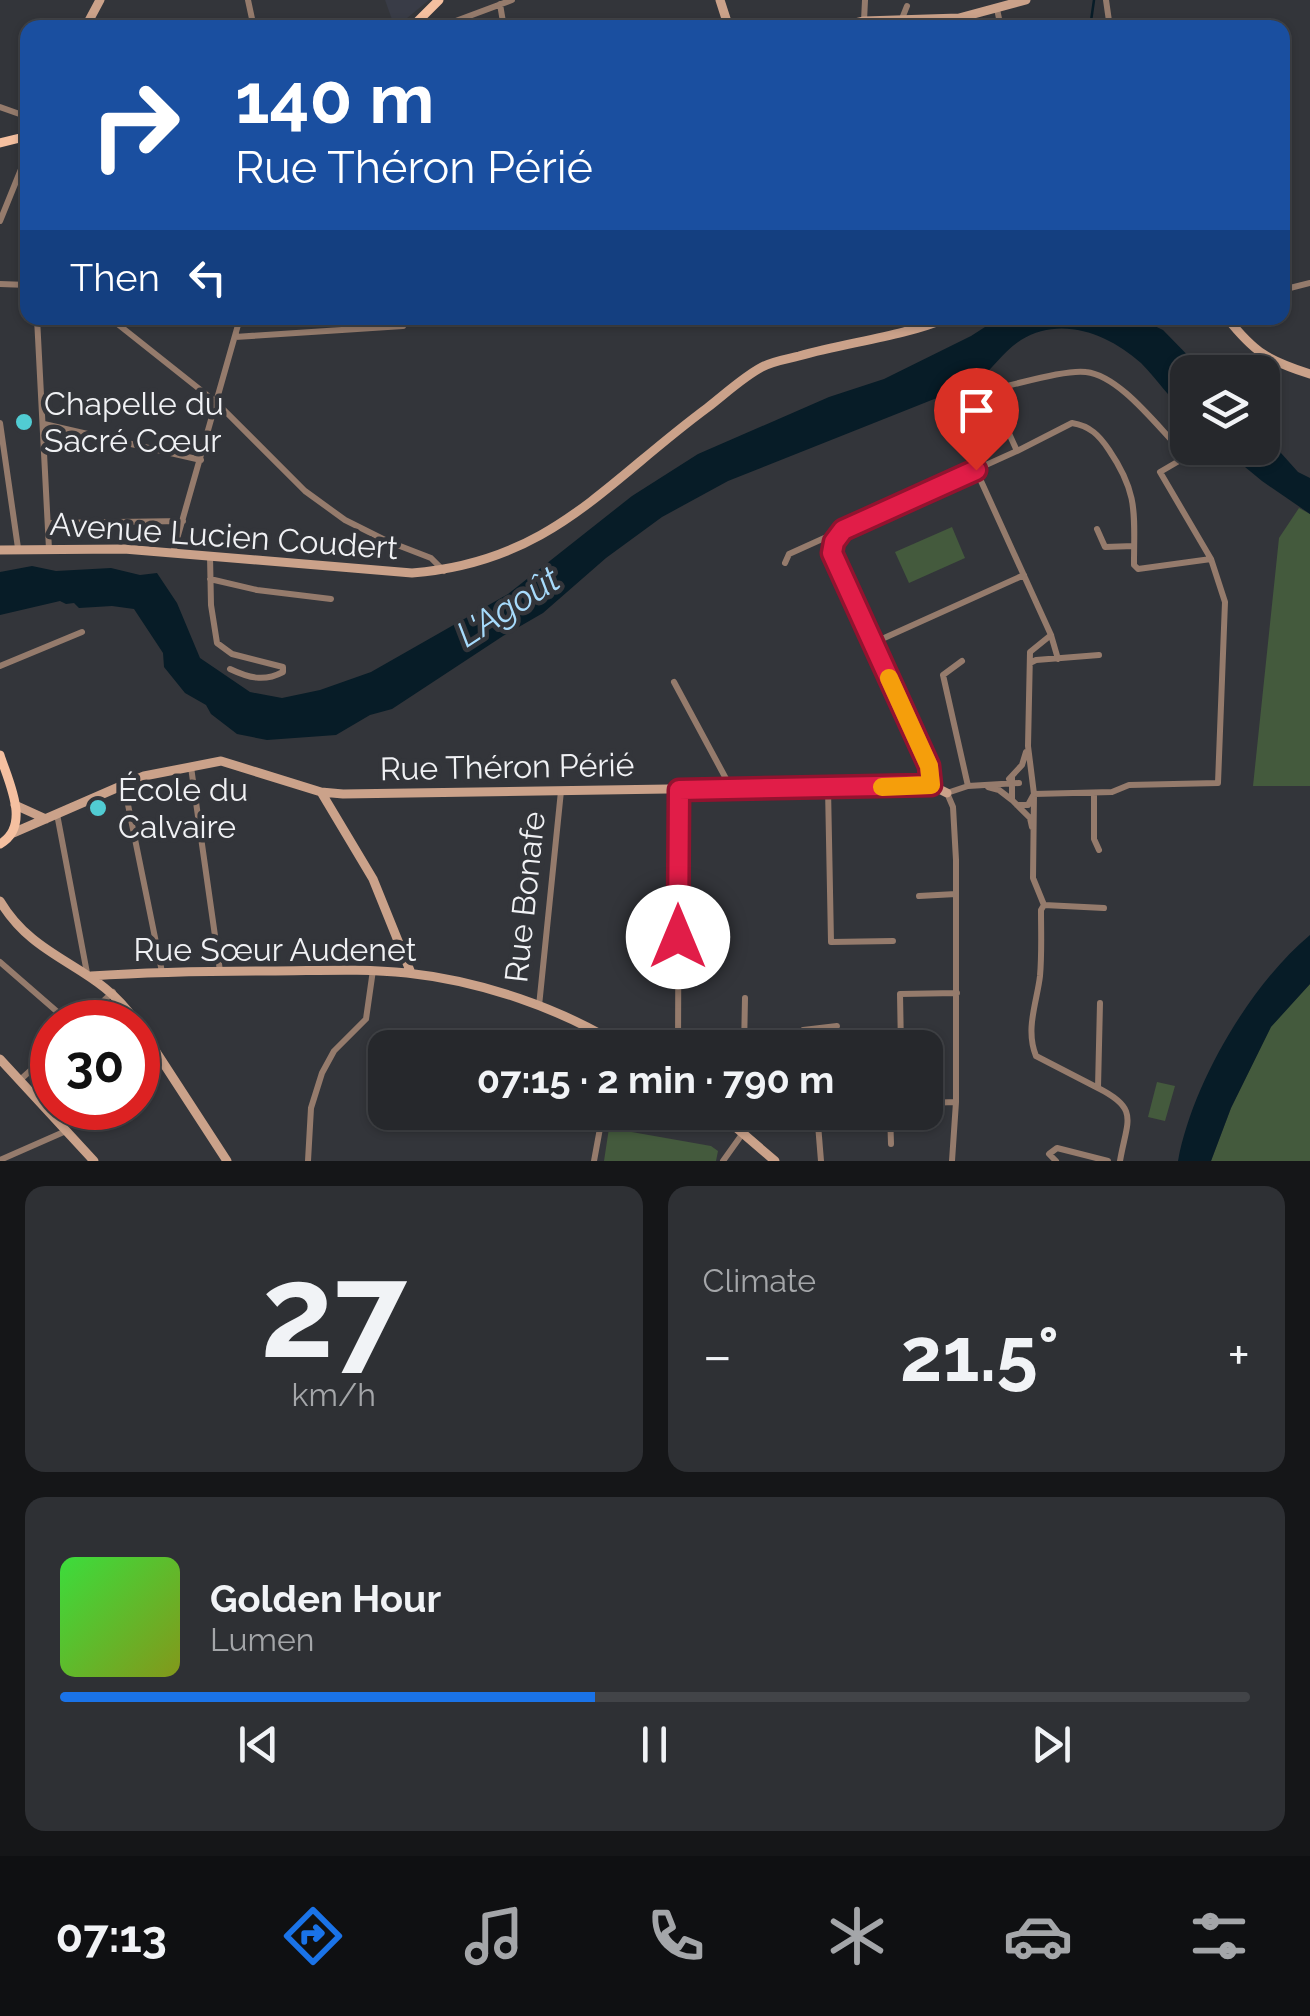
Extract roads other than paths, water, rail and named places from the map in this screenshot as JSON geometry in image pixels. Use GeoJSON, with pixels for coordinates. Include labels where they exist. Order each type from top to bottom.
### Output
{"type":"FeatureCollection","features":[{"type":"Feature","properties":{"kind":"main road"},"geometry":{"type":"LineString","coordinates":[[420,20],[439,0]]}},
{"type":"Feature","properties":{"kind":"main road"},"geometry":{"type":"LineString","coordinates":[[0,754],[17,817],[13,833],[0,844]]}},
{"type":"Feature","properties":{"kind":"street"},"geometry":{"type":"LineString","coordinates":[[457,20],[512,0]]}},
{"type":"Feature","properties":{"kind":"street"},"geometry":{"type":"LineString","coordinates":[[939,20],[1026,0]]}},
{"type":"Feature","properties":{"kind":"street"},"geometry":{"type":"LineString","coordinates":[[500,4],[503,20]]}},
{"type":"Feature","properties":{"kind":"street"},"geometry":{"type":"LineString","coordinates":[[901,20],[907,6]]}},
{"type":"Feature","properties":{"kind":"street"},"geometry":{"type":"LineString","coordinates":[[424,16],[428,20]]}},
{"type":"Feature","properties":{"kind":"street"},"geometry":{"type":"LineString","coordinates":[[0,221],[20,172]]}},
{"type":"Feature","properties":{"kind":"street"},"geometry":{"type":"LineString","coordinates":[[37,325],[50,549]]}},
{"type":"Feature","properties":{"kind":"street"},"geometry":{"type":"LineString","coordinates":[[119,325],[217,403],[304,492],[345,520],[431,558],[444,571]]}},
{"type":"Feature","properties":{"kind":"street"},"geometry":{"type":"LineString","coordinates":[[174,553],[238,325]]}},
{"type":"Feature","properties":{"kind":"street","name":"Avenue Lucien Coudert"},"geometry":{"type":"LineString","coordinates":[[0,550],[174,553],[412,573],[444,571],[494,558],[540,538],[592,502],[763,366],[930,325]]}},
{"type":"Feature","properties":{"kind":"street"},"geometry":{"type":"LineString","coordinates":[[1232,325],[1249,346],[1276,363],[1310,374]]}},
{"type":"Feature","properties":{"kind":"street"},"geometry":{"type":"LineString","coordinates":[[235,337],[403,326]]}},
{"type":"Feature","properties":{"kind":"street"},"geometry":{"type":"LineString","coordinates":[[952,1161],[956,1102],[956,894],[953,807],[947,793],[1002,782],[1033,791],[1094,793],[1112,792],[1129,785],[1218,783],[1225,602],[1212,559],[1160,472],[1184,458],[1183,452],[1133,400],[1105,378],[1082,371],[992,389],[1017,451]]}},
{"type":"Feature","properties":{"kind":"street"},"geometry":{"type":"LineString","coordinates":[[785,563],[789,554],[1017,451],[1072,422],[1096,433],[1128,478],[1133,497],[1134,565],[1138,570],[1212,559]]}},
{"type":"Feature","properties":{"kind":"street"},"geometry":{"type":"LineString","coordinates":[[0,423],[18,548]]}},
{"type":"Feature","properties":{"kind":"street"},"geometry":{"type":"LineString","coordinates":[[44,424],[200,460]]}},
{"type":"Feature","properties":{"kind":"street"},"geometry":{"type":"LineString","coordinates":[[976,470],[1051,635],[1058,659]]}},
{"type":"Feature","properties":{"kind":"street"},"geometry":{"type":"LineString","coordinates":[[50,524],[183,521]]}},
{"type":"Feature","properties":{"kind":"street"},"geometry":{"type":"LineString","coordinates":[[1097,529],[1105,547],[1134,546]]}},
{"type":"Feature","properties":{"kind":"street"},"geometry":{"type":"LineString","coordinates":[[832,553],[843,530]]}},
{"type":"Feature","properties":{"kind":"street"},"geometry":{"type":"LineString","coordinates":[[825,538],[929,766],[931,785]]}},
{"type":"Feature","properties":{"kind":"street"},"geometry":{"type":"LineString","coordinates":[[210,555],[217,643],[232,654],[283,667],[283,672],[250,678],[230,669]]}},
{"type":"Feature","properties":{"kind":"street"},"geometry":{"type":"LineString","coordinates":[[873,643],[1024,575]]}},
{"type":"Feature","properties":{"kind":"street"},"geometry":{"type":"LineString","coordinates":[[210,579],[257,590],[331,599]]}},
{"type":"Feature","properties":{"kind":"street"},"geometry":{"type":"LineString","coordinates":[[0,666],[82,632]]}},
{"type":"Feature","properties":{"kind":"street"},"geometry":{"type":"LineString","coordinates":[[1051,635],[1030,652],[1028,746],[1033,791],[1033,878],[1044,904],[1032,1045],[1036,1056],[1123,1100],[1128,1110],[1120,1161]]}},
{"type":"Feature","properties":{"kind":"street"},"geometry":{"type":"LineString","coordinates":[[1030,663],[1100,655]]}},
{"type":"Feature","properties":{"kind":"street"},"geometry":{"type":"LineString","coordinates":[[962,662],[944,675],[968,786]]}},
{"type":"Feature","properties":{"kind":"street"},"geometry":{"type":"LineString","coordinates":[[674,682],[731,788]]}},
{"type":"Feature","properties":{"kind":"street"},"geometry":{"type":"LineString","coordinates":[[1014,802],[1013,783],[1028,746]]}},
{"type":"Feature","properties":{"kind":"street","name":"Rue Théron Périé"},"geometry":{"type":"LineString","coordinates":[[13,833],[124,785],[191,766],[230,763],[321,792],[931,785],[947,793]]}},
{"type":"Feature","properties":{"kind":"street"},"geometry":{"type":"LineString","coordinates":[[191,766],[220,971]]}},
{"type":"Feature","properties":{"kind":"street"},"geometry":{"type":"LineString","coordinates":[[124,785],[162,972]]}},
{"type":"Feature","properties":{"kind":"street"},"geometry":{"type":"LineString","coordinates":[[982,786],[999,790],[1014,802],[1030,818],[1034,833]]}},
{"type":"Feature","properties":{"kind":"street"},"geometry":{"type":"LineString","coordinates":[[828,788],[831,942],[894,942]]}},
{"type":"Feature","properties":{"kind":"street"},"geometry":{"type":"LineString","coordinates":[[678,1030],[679,790]]}},
{"type":"Feature","properties":{"kind":"street","name":"Rue Bonafe"},"geometry":{"type":"LineString","coordinates":[[539,1008],[561,791]]}},
{"type":"Feature","properties":{"kind":"street"},"geometry":{"type":"LineString","coordinates":[[1014,802],[1028,805],[1033,791]]}},
{"type":"Feature","properties":{"kind":"street"},"geometry":{"type":"LineString","coordinates":[[321,792],[372,880],[411,973]]}},
{"type":"Feature","properties":{"kind":"street"},"geometry":{"type":"LineString","coordinates":[[1094,793],[1094,840],[1098,850]]}},
{"type":"Feature","properties":{"kind":"street"},"geometry":{"type":"LineString","coordinates":[[15,805],[46,820]]}},
{"type":"Feature","properties":{"kind":"street"},"geometry":{"type":"LineString","coordinates":[[57,814],[89,974],[119,1000]]}},
{"type":"Feature","properties":{"kind":"street"},"geometry":{"type":"LineString","coordinates":[[919,896],[956,894]]}},
{"type":"Feature","properties":{"kind":"street","name":"Rue Sœur Audenet"},"geometry":{"type":"LineString","coordinates":[[0,901],[35,944],[89,974],[373,970],[411,973],[482,988],[585,1030]]}},
{"type":"Feature","properties":{"kind":"street"},"geometry":{"type":"LineString","coordinates":[[1044,904],[1104,908]]}},
{"type":"Feature","properties":{"kind":"street"},"geometry":{"type":"LineString","coordinates":[[398,972],[405,958]]}},
{"type":"Feature","properties":{"kind":"street"},"geometry":{"type":"LineString","coordinates":[[0,962],[44,1000]]}},
{"type":"Feature","properties":{"kind":"street"},"geometry":{"type":"LineString","coordinates":[[308,1161],[311,1108],[322,1072],[334,1051],[366,1019],[373,970]]}},
{"type":"Feature","properties":{"kind":"street"},"geometry":{"type":"LineString","coordinates":[[105,1000],[113,992]]}},
{"type":"Feature","properties":{"kind":"street"},"geometry":{"type":"LineString","coordinates":[[900,1030],[900,994],[957,994]]}},
{"type":"Feature","properties":{"kind":"street"},"geometry":{"type":"LineString","coordinates":[[744,1030],[745,998]]}},
{"type":"Feature","properties":{"kind":"street"},"geometry":{"type":"LineString","coordinates":[[1098,1088],[1100,1003]]}},
{"type":"Feature","properties":{"kind":"street"},"geometry":{"type":"LineString","coordinates":[[803,1030],[837,1026]]}},
{"type":"Feature","properties":{"kind":"street"},"geometry":{"type":"LineString","coordinates":[[160,1058],[227,1161]]}},
{"type":"Feature","properties":{"kind":"street"},"geometry":{"type":"LineString","coordinates":[[0,1059],[30,1092]]}},
{"type":"Feature","properties":{"kind":"street"},"geometry":{"type":"LineString","coordinates":[[19,1080],[30,1070]]}},
{"type":"Feature","properties":{"kind":"street"},"geometry":{"type":"LineString","coordinates":[[943,1103],[956,1102]]}},
{"type":"Feature","properties":{"kind":"street"},"geometry":{"type":"LineString","coordinates":[[0,1160],[66,1130],[94,1161]]}},
{"type":"Feature","properties":{"kind":"street"},"geometry":{"type":"LineString","coordinates":[[594,1161],[600,1130]]}},
{"type":"Feature","properties":{"kind":"street"},"geometry":{"type":"LineString","coordinates":[[739,1130],[775,1161]]}},
{"type":"Feature","properties":{"kind":"street"},"geometry":{"type":"LineString","coordinates":[[723,1161],[744,1130]]}},
{"type":"Feature","properties":{"kind":"street"},"geometry":{"type":"LineString","coordinates":[[818,1130],[821,1161]]}},
{"type":"Feature","properties":{"kind":"street"},"geometry":{"type":"LineString","coordinates":[[891,1130],[891,1144]]}},
{"type":"Feature","properties":{"kind":"street"},"geometry":{"type":"LineString","coordinates":[[1056,1161],[1050,1154],[1057,1148],[1108,1161]]}},
{"type":"Feature","properties":{"kind":"water","name":"L'Agoût"},"geometry":{"type":"Polygon","coordinates":[[[988,325],[1153,325],[1163,330],[1187,355],[1170,355],[1170,396],[1141,363],[1100,336],[1068,329],[1036,333],[1015,344],[977,382],[728,481],[662,517],[606,558],[543,613],[392,709],[370,715],[336,735],[267,740],[237,734],[211,714],[206,705],[185,693],[164,667],[163,653],[134,609],[79,608],[60,601],[0,615],[0,572],[32,566],[56,571],[111,568],[140,575],[157,573],[177,603],[200,658],[250,692],[282,698],[320,690],[371,672],[508,594],[632,496],[698,454],[829,397],[884,379],[988,325]]]}},
{"type":"Feature","properties":{"kind":"water"},"geometry":{"type":"Polygon","coordinates":[[[1280,452],[1298,472],[1310,478],[1310,514],[1243,465],[1280,465],[1280,452]]]}},
{"type":"Feature","properties":{"kind":"water"},"geometry":{"type":"Polygon","coordinates":[[[1310,935],[1310,984],[1271,1027],[1231,1108],[1211,1161],[1178,1161],[1196,1100],[1227,1038],[1266,981],[1310,935]]]}},
{"type":"Feature","properties":{"kind":"waterway"},"geometry":{"type":"LineString","coordinates":[[1091,20],[1094,0]]}},
{"type":"Feature","properties":{"kind":"place","name":"Chapelle du Sacré Cœur"},"geometry":{"type":"Point","coordinates":[24,422]}},
{"type":"Feature","properties":{"kind":"place","name":"École du Calvaire"},"geometry":{"type":"Point","coordinates":[98,808]}}]}
